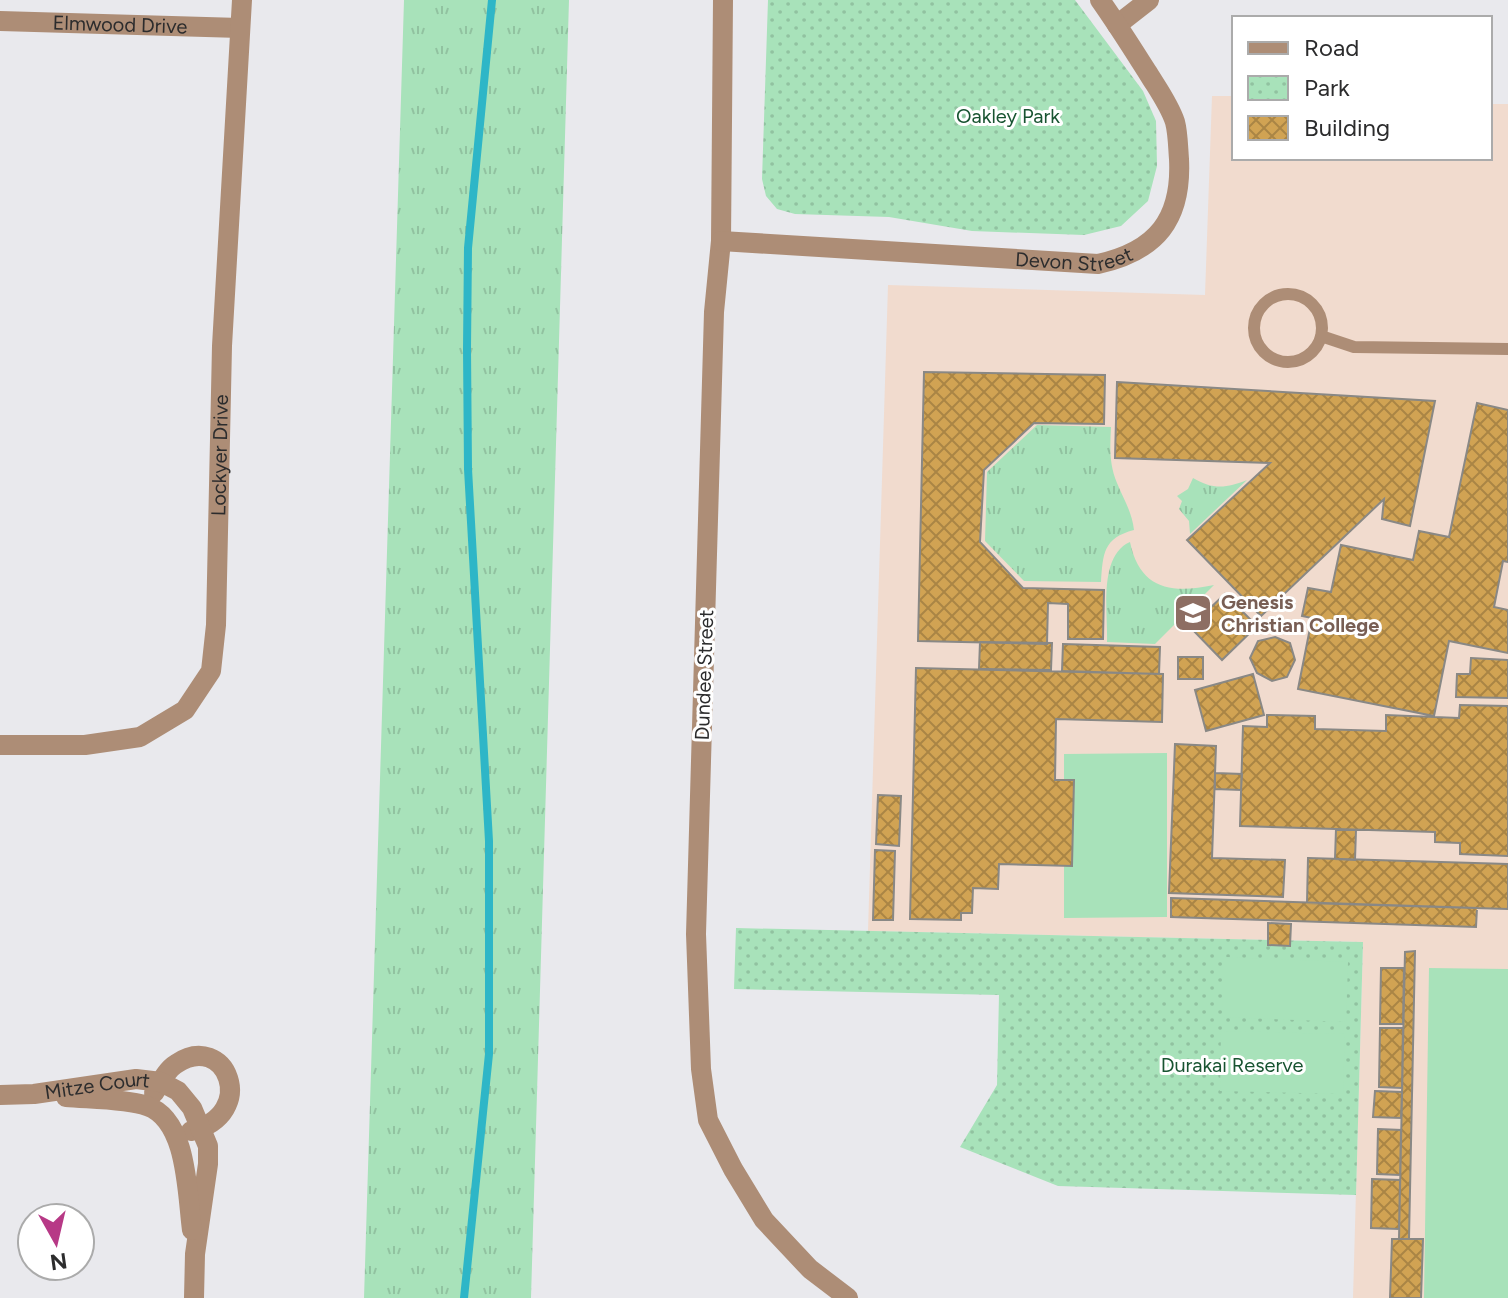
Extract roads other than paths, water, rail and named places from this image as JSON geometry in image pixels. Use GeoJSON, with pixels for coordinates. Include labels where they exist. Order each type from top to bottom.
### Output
{"type":"FeatureCollection","features":[{"type":"Feature","properties":{"kind":"street","name":"Lockyer Drive"},"geometry":{"type":"LineString","coordinates":[[0,745],[85,745],[140,737],[185,710],[211,671],[216,625],[222,346],[242,0]]}},
{"type":"Feature","properties":{"kind":"street","name":"Dundee Street"},"geometry":{"type":"LineString","coordinates":[[723,0],[721,241],[714,312],[696,934],[701,1069],[708,1120],[764,1220],[810,1269],[848,1298]]}},
{"type":"Feature","properties":{"kind":"street","name":"Devon Street"},"geometry":{"type":"LineString","coordinates":[[721,241],[1098,264],[1135,252],[1154,238],[1177,202],[1178,141],[1175,122],[1166,103],[1100,0]]}},
{"type":"Feature","properties":{"kind":"street"},"geometry":{"type":"LineString","coordinates":[[1117,25],[1149,0]]}},
{"type":"Feature","properties":{"kind":"street","name":"Elmwood Drive"},"geometry":{"type":"LineString","coordinates":[[0,21],[240,28]]}},
{"type":"Feature","properties":{"kind":"street"},"geometry":{"type":"LineString","coordinates":[[146,1105],[173,1065],[197,1056],[217,1061],[224,1068],[230,1087],[226,1108],[214,1123],[202,1128],[171,1127],[182,1154],[195,1254]]}},
{"type":"Feature","properties":{"kind":"street","name":"Mitze Court"},"geometry":{"type":"LineString","coordinates":[[34,1094],[136,1079],[161,1082],[178,1091],[192,1108],[202,1128]]}},
{"type":"Feature","properties":{"kind":"street"},"geometry":{"type":"LineString","coordinates":[[0,1095],[34,1094]]}},
{"type":"Feature","properties":{"kind":"street","name":"Mitze Court"},"geometry":{"type":"LineString","coordinates":[[34,1094],[146,1105],[171,1127]]}},
{"type":"Feature","properties":{"kind":"street"},"geometry":{"type":"LineString","coordinates":[[194,1298],[195,1254],[208,1164],[208,1146],[202,1128]]}},
{"type":"Feature","properties":{"kind":"lane"},"geometry":{"type":"LineString","coordinates":[[1280,295],[1292,295],[1310,303],[1317,312],[1321,336],[1309,354],[1298,360],[1277,360],[1258,346],[1254,327],[1260,308],[1269,300],[1280,295]]}},
{"type":"Feature","properties":{"kind":"lane"},"geometry":{"type":"LineString","coordinates":[[1321,336],[1354,347],[1508,349]]}},
{"type":"Feature","properties":{"kind":"waterway"},"geometry":{"type":"LineString","coordinates":[[464,1298],[489,1054],[489,841],[468,469],[467,349],[468,248],[492,0]]}},
{"type":"Feature","properties":{"kind":"place","name":"Genesis Christian College"},"geometry":{"type":"Point","coordinates":[1193,613]}},
{"type":"Feature","properties":{"kind":"park label","name":"Oakley Park"},"geometry":{"type":"Point","coordinates":[1008,116]}},
{"type":"Feature","properties":{"kind":"park label","name":"Durakai Reserve"},"geometry":{"type":"Point","coordinates":[1232,1065]}}]}
